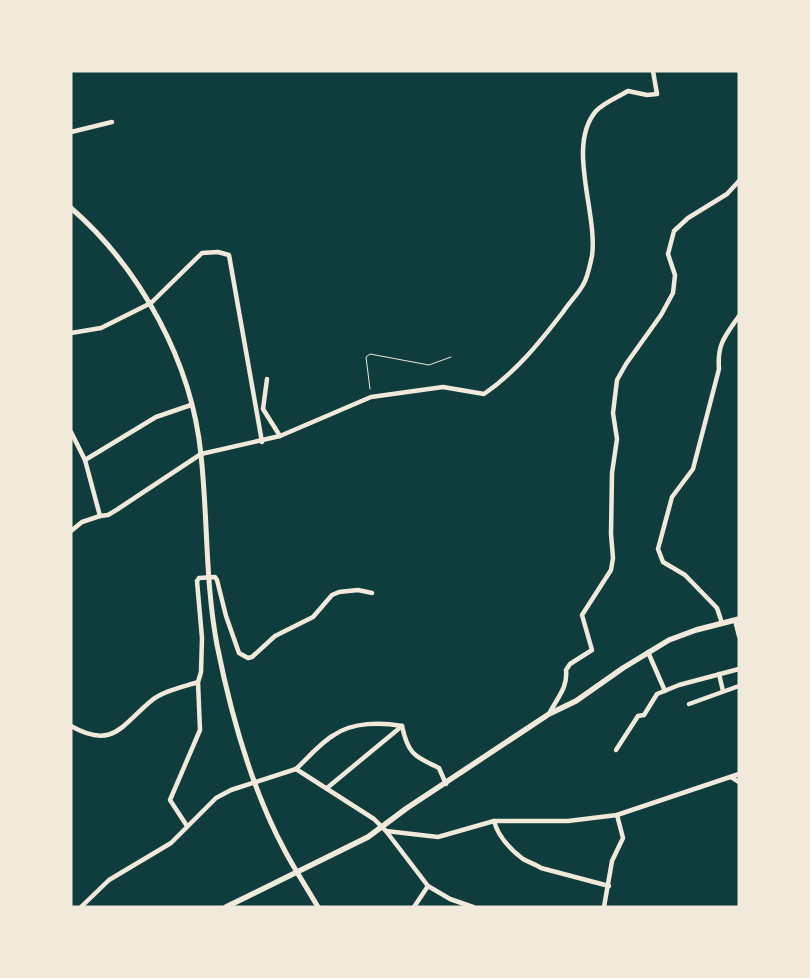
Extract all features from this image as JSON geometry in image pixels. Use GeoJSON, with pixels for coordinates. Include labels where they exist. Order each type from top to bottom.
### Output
{"type":"FeatureCollection","features":[{"type":"Feature","properties":{"kind":"main road"},"geometry":{"type":"LineString","coordinates":[[226,907],[384,829],[407,808],[446,784],[549,714],[576,701],[669,640],[737,620]]}},
{"type":"Feature","properties":{"kind":"street"},"geometry":{"type":"LineString","coordinates":[[71,531],[82,522],[118,509],[201,454],[262,442],[280,436],[371,397],[443,387],[484,394],[502,381],[542,340],[584,284],[592,256],[593,229],[585,178],[583,139],[586,126],[596,110],[628,92],[646,95],[657,94],[654,71]]}},
{"type":"Feature","properties":{"kind":"street"},"geometry":{"type":"LineString","coordinates":[[71,132],[112,122]]}},
{"type":"Feature","properties":{"kind":"street"},"geometry":{"type":"LineString","coordinates":[[549,714],[564,690],[567,681],[566,670],[570,664],[592,650],[582,615],[610,570],[614,558],[611,534],[612,482],[617,439],[613,413],[617,380],[626,364],[661,315],[673,293],[675,275],[668,254],[674,230],[688,218],[727,194],[739,181]]}},
{"type":"Feature","properties":{"kind":"street"},"geometry":{"type":"LineString","coordinates":[[71,208],[104,239],[151,303],[170,341],[190,405],[201,454],[207,577],[217,645],[229,699],[256,783],[284,849],[318,907]]}},
{"type":"Feature","properties":{"kind":"street"},"geometry":{"type":"LineString","coordinates":[[71,333],[101,328],[151,303],[202,252],[218,252],[229,255],[262,442]]}},
{"type":"Feature","properties":{"kind":"street"},"geometry":{"type":"LineString","coordinates":[[722,623],[717,608],[712,602],[685,575],[663,562],[658,549],[672,497],[693,469],[719,369],[718,352],[721,342],[739,316]]}},
{"type":"Feature","properties":{"kind":"street"},"geometry":{"type":"LineString","coordinates":[[267,379],[263,409],[280,436]]}},
{"type":"Feature","properties":{"kind":"street"},"geometry":{"type":"LineString","coordinates":[[85,460],[156,417],[190,405]]}},
{"type":"Feature","properties":{"kind":"street"},"geometry":{"type":"LineString","coordinates":[[71,432],[85,460],[100,516]]}},
{"type":"Feature","properties":{"kind":"street"},"geometry":{"type":"LineString","coordinates":[[187,826],[170,800],[200,730],[198,682],[201,672],[202,638],[197,581],[207,577],[215,577],[217,580],[226,616],[239,653],[248,658],[252,657],[275,636],[313,617],[332,595],[352,590],[372,593]]}},
{"type":"Feature","properties":{"kind":"street"},"geometry":{"type":"LineString","coordinates":[[737,620],[739,636]]}},
{"type":"Feature","properties":{"kind":"street"},"geometry":{"type":"LineString","coordinates":[[648,652],[665,691]]}},
{"type":"Feature","properties":{"kind":"street"},"geometry":{"type":"LineString","coordinates":[[616,750],[638,716],[644,715],[657,694],[739,669]]}},
{"type":"Feature","properties":{"kind":"street"},"geometry":{"type":"LineString","coordinates":[[719,674],[723,691]]}},
{"type":"Feature","properties":{"kind":"street"},"geometry":{"type":"LineString","coordinates":[[71,726],[92,735],[108,735],[125,726],[151,701],[198,682]]}},
{"type":"Feature","properties":{"kind":"street"},"geometry":{"type":"LineString","coordinates":[[689,704],[739,686]]}},
{"type":"Feature","properties":{"kind":"street"},"geometry":{"type":"LineString","coordinates":[[81,907],[109,880],[170,843],[216,798],[230,790],[296,769],[334,735],[350,728],[385,723],[402,726]]}},
{"type":"Feature","properties":{"kind":"street"},"geometry":{"type":"LineString","coordinates":[[402,726],[414,756],[440,768],[446,784]]}},
{"type":"Feature","properties":{"kind":"street"},"geometry":{"type":"LineString","coordinates":[[327,788],[402,726]]}},
{"type":"Feature","properties":{"kind":"street"},"geometry":{"type":"LineString","coordinates":[[296,769],[374,819],[384,829],[428,886],[450,898],[473,907]]}},
{"type":"Feature","properties":{"kind":"street"},"geometry":{"type":"LineString","coordinates":[[384,829],[438,836],[494,821],[568,821],[617,815],[739,774]]}},
{"type":"Feature","properties":{"kind":"street"},"geometry":{"type":"LineString","coordinates":[[731,777],[739,782]]}},
{"type":"Feature","properties":{"kind":"street"},"geometry":{"type":"LineString","coordinates":[[604,907],[612,861],[623,838],[617,815]]}},
{"type":"Feature","properties":{"kind":"street"},"geometry":{"type":"LineString","coordinates":[[494,821],[497,834],[525,861],[532,861],[541,868],[609,886]]}},
{"type":"Feature","properties":{"kind":"street"},"geometry":{"type":"LineString","coordinates":[[414,907],[428,886]]}},
{"type":"Feature","properties":{"kind":"path"},"geometry":{"type":"LineString","coordinates":[[371,397],[366,357],[370,354],[429,365],[450,357]]}}]}
